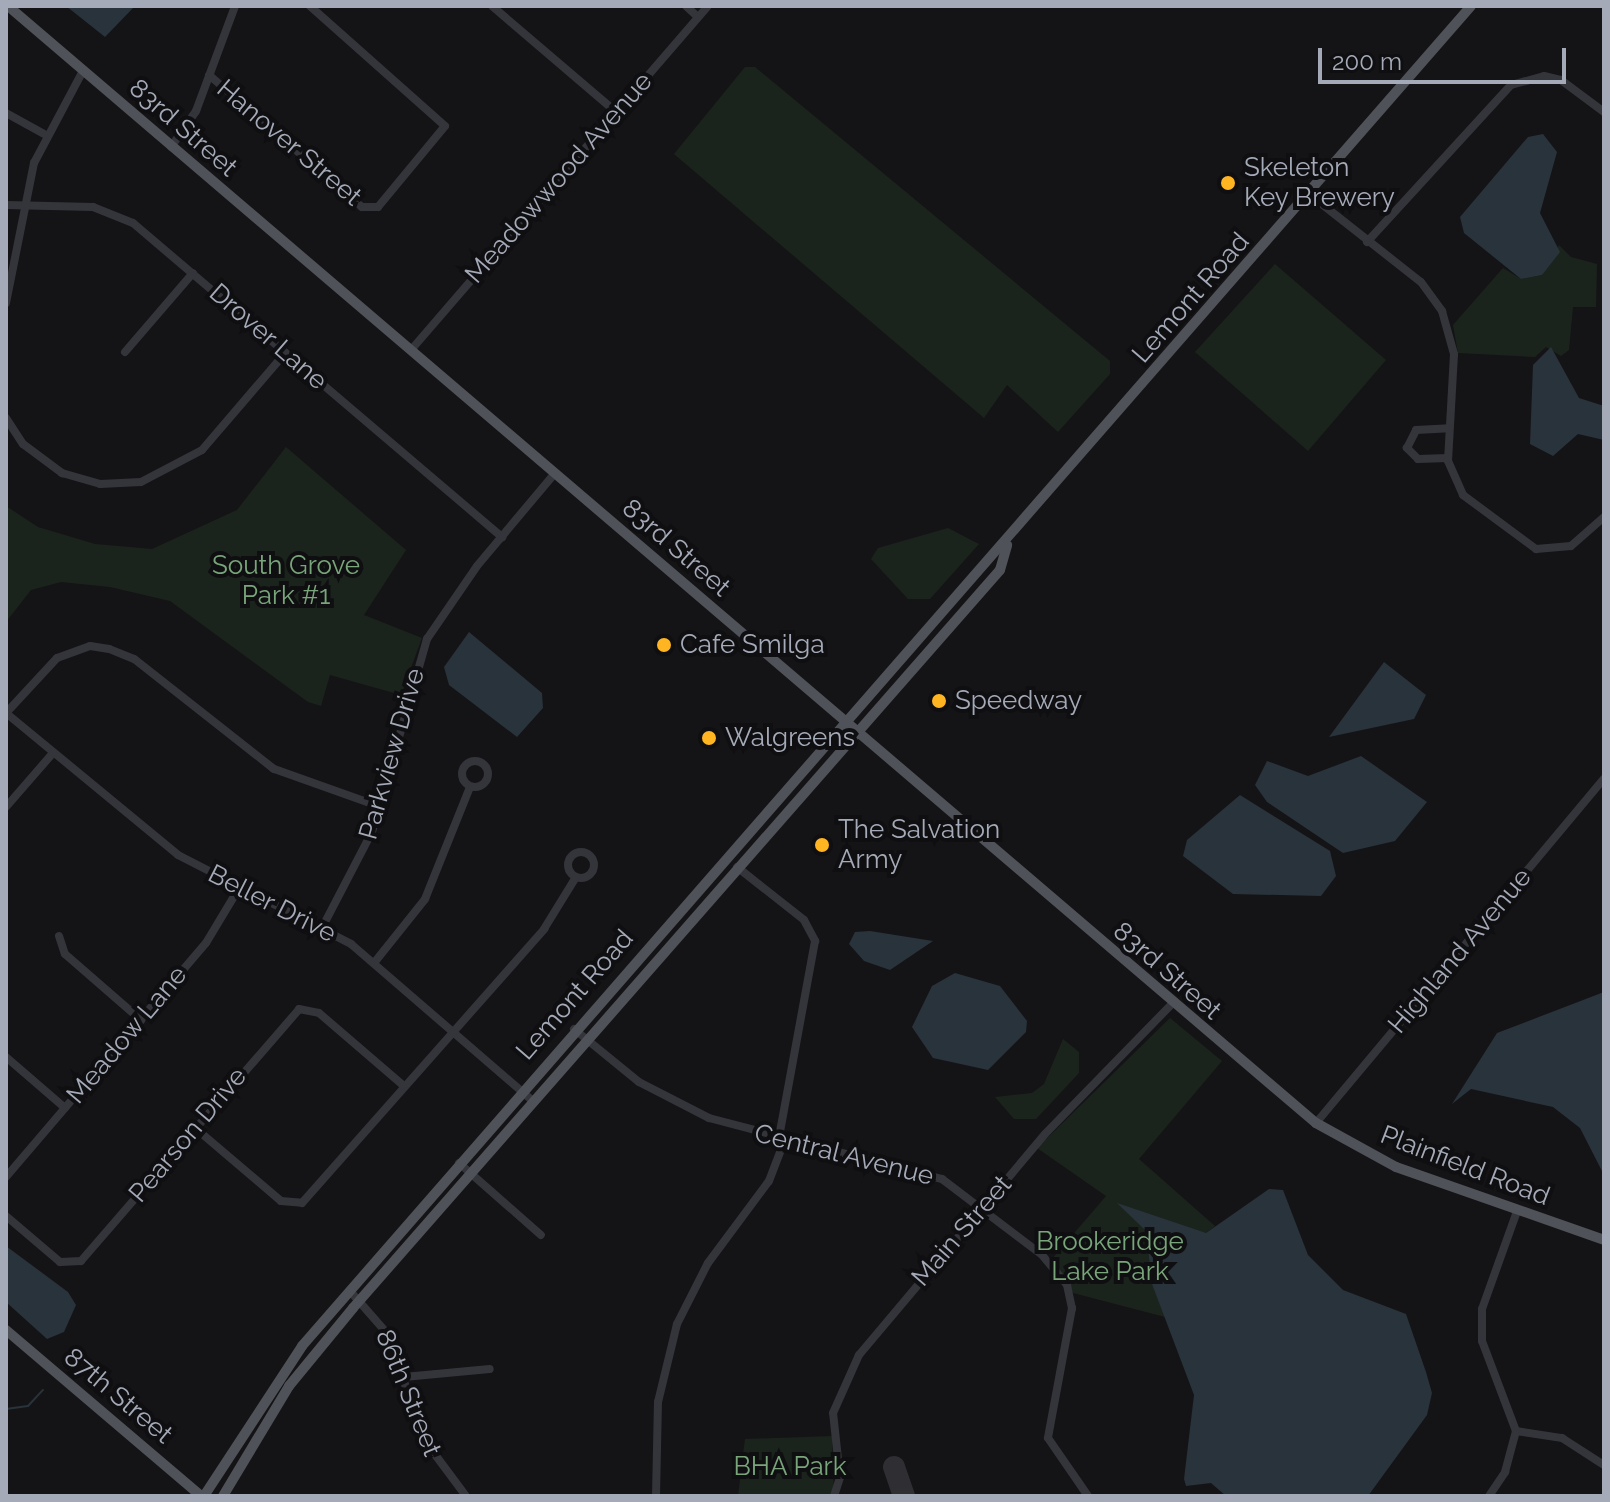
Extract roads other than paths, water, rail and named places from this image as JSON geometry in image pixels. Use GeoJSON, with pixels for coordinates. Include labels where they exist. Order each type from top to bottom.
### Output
{"type":"FeatureCollection","features":[{"type":"Feature","properties":{"kind":"main road","name":"83rd Street"},"geometry":{"type":"LineString","coordinates":[[8,6],[1172,1004],[1316,1123]]}},
{"type":"Feature","properties":{"kind":"main road","name":"Lemont Road"},"geometry":{"type":"LineString","coordinates":[[203,1496],[272,1385],[350,1291],[842,719],[987,556],[1007,545],[1471,6]]}},
{"type":"Feature","properties":{"kind":"main road","name":"Lemont Road"},"geometry":{"type":"LineString","coordinates":[[223,1496],[289,1386],[586,1040],[1000,570],[1007,545]]}},
{"type":"Feature","properties":{"kind":"main road","name":"Plainfield Road"},"geometry":{"type":"LineString","coordinates":[[1316,1123],[1396,1167],[1604,1240]]}},
{"type":"Feature","properties":{"kind":"main road","name":"87th Street"},"geometry":{"type":"LineString","coordinates":[[6,1330],[203,1496]]}},
{"type":"Feature","properties":{"kind":"street"},"geometry":{"type":"LineString","coordinates":[[171,147],[196,111],[235,6]]}},
{"type":"Feature","properties":{"kind":"street","name":"Hanover Street"},"geometry":{"type":"LineString","coordinates":[[209,75],[370,209],[445,126],[310,6]]}},
{"type":"Feature","properties":{"kind":"street"},"geometry":{"type":"LineString","coordinates":[[492,6],[616,112]]}},
{"type":"Feature","properties":{"kind":"street"},"geometry":{"type":"LineString","coordinates":[[686,6],[698,17]]}},
{"type":"Feature","properties":{"kind":"street","name":"Meadowwood Avenue"},"geometry":{"type":"LineString","coordinates":[[411,350],[708,6]]}},
{"type":"Feature","properties":{"kind":"street"},"geometry":{"type":"LineString","coordinates":[[6,303],[23,205],[44,134],[83,71]]}},
{"type":"Feature","properties":{"kind":"street"},"geometry":{"type":"LineString","coordinates":[[1367,242],[1493,100],[1511,85],[1544,76],[1572,85],[1604,112]]}},
{"type":"Feature","properties":{"kind":"street"},"geometry":{"type":"LineString","coordinates":[[6,113],[44,134]]}},
{"type":"Feature","properties":{"kind":"street"},"geometry":{"type":"LineString","coordinates":[[1309,194],[1421,282],[1442,311],[1454,354],[1448,458],[1457,487],[1485,515],[1524,546],[1554,551],[1579,542],[1604,517]]}},
{"type":"Feature","properties":{"kind":"street","name":"Drover Lane"},"geometry":{"type":"LineString","coordinates":[[6,205],[108,211],[193,273],[502,537]]}},
{"type":"Feature","properties":{"kind":"street"},"geometry":{"type":"LineString","coordinates":[[125,352],[193,273]]}},
{"type":"Feature","properties":{"kind":"street"},"geometry":{"type":"LineString","coordinates":[[6,418],[35,456],[62,473],[100,484],[141,482],[202,450],[285,353]]}},
{"type":"Feature","properties":{"kind":"street"},"geometry":{"type":"LineString","coordinates":[[1448,458],[1418,459],[1407,448],[1416,430],[1449,428]]}},
{"type":"Feature","properties":{"kind":"street","name":"Parkview Drive"},"geometry":{"type":"LineString","coordinates":[[323,926],[381,807],[422,652],[502,537],[555,473]]}},
{"type":"Feature","properties":{"kind":"street"},"geometry":{"type":"LineString","coordinates":[[6,713],[57,658],[90,646],[109,649],[134,659],[274,769],[381,807]]}},
{"type":"Feature","properties":{"kind":"street","name":"Beller Drive"},"geometry":{"type":"LineString","coordinates":[[6,713],[160,843],[239,888],[323,926],[374,963],[534,1102]]}},
{"type":"Feature","properties":{"kind":"street"},"geometry":{"type":"LineString","coordinates":[[6,807],[53,753]]}},
{"type":"Feature","properties":{"kind":"street","name":"Highland Avenue"},"geometry":{"type":"LineString","coordinates":[[1316,1123],[1604,778]]}},
{"type":"Feature","properties":{"kind":"street"},"geometry":{"type":"LineString","coordinates":[[374,963],[425,899],[470,787]]}},
{"type":"Feature","properties":{"kind":"street"},"geometry":{"type":"LineString","coordinates":[[656,1496],[658,1402],[677,1324],[708,1263],[769,1181],[782,1138],[815,941],[804,920],[737,867]]}},
{"type":"Feature","properties":{"kind":"street"},"geometry":{"type":"LineString","coordinates":[[194,1127],[295,1206],[552,919],[576,877]]}},
{"type":"Feature","properties":{"kind":"street","name":"Meadow Lane"},"geometry":{"type":"LineString","coordinates":[[6,1177],[212,934],[239,888]]}},
{"type":"Feature","properties":{"kind":"street"},"geometry":{"type":"LineString","coordinates":[[59,936],[65,954],[141,1020]]}},
{"type":"Feature","properties":{"kind":"street","name":"Main Street"},"geometry":{"type":"LineString","coordinates":[[834,1496],[840,1477],[832,1423],[848,1375],[983,1205],[1172,1004]]}},
{"type":"Feature","properties":{"kind":"street","name":"Pearson Drive"},"geometry":{"type":"LineString","coordinates":[[6,1216],[72,1265],[290,1015],[305,1008],[404,1086]]}},
{"type":"Feature","properties":{"kind":"street","name":"Central Avenue"},"geometry":{"type":"LineString","coordinates":[[574,1029],[677,1103],[782,1138],[928,1172],[983,1205],[1051,1263],[1069,1291],[1070,1329],[1048,1438],[1088,1496]]}},
{"type":"Feature","properties":{"kind":"street"},"geometry":{"type":"LineString","coordinates":[[6,1057],[65,1108]]}},
{"type":"Feature","properties":{"kind":"street"},"geometry":{"type":"LineString","coordinates":[[459,1163],[541,1235]]}},
{"type":"Feature","properties":{"kind":"street"},"geometry":{"type":"LineString","coordinates":[[1489,1496],[1505,1472],[1516,1431],[1480,1328],[1517,1211]]}},
{"type":"Feature","properties":{"kind":"street","name":"86th Street"},"geometry":{"type":"LineString","coordinates":[[350,1291],[392,1339],[426,1448],[466,1496]]}},
{"type":"Feature","properties":{"kind":"street"},"geometry":{"type":"LineString","coordinates":[[404,1377],[490,1369]]}},
{"type":"Feature","properties":{"kind":"street"},"geometry":{"type":"LineString","coordinates":[[1516,1431],[1562,1438],[1604,1465]]}},
{"type":"Feature","properties":{"kind":"waterway"},"geometry":{"type":"LineString","coordinates":[[6,1409],[28,1406],[43,1390]]}},
{"type":"Feature","properties":{"kind":"place","name":"Skeleton Key Brewery"},"geometry":{"type":"Point","coordinates":[1228,183]}},
{"type":"Feature","properties":{"kind":"place","name":"Cafe Smilga"},"geometry":{"type":"Point","coordinates":[664,645]}},
{"type":"Feature","properties":{"kind":"place","name":"Speedway"},"geometry":{"type":"Point","coordinates":[939,701]}},
{"type":"Feature","properties":{"kind":"place","name":"Walgreens"},"geometry":{"type":"Point","coordinates":[709,738]}},
{"type":"Feature","properties":{"kind":"place","name":"The Salvation Army"},"geometry":{"type":"Point","coordinates":[822,845]}},
{"type":"Feature","properties":{"kind":"park label","name":"South Grove Park #1"},"geometry":{"type":"Point","coordinates":[286,581]}},
{"type":"Feature","properties":{"kind":"park label","name":"Brookeridge Lake Park"},"geometry":{"type":"Point","coordinates":[1110,1257]}},
{"type":"Feature","properties":{"kind":"park label","name":"BHA Park"},"geometry":{"type":"Point","coordinates":[790,1467]}}]}
